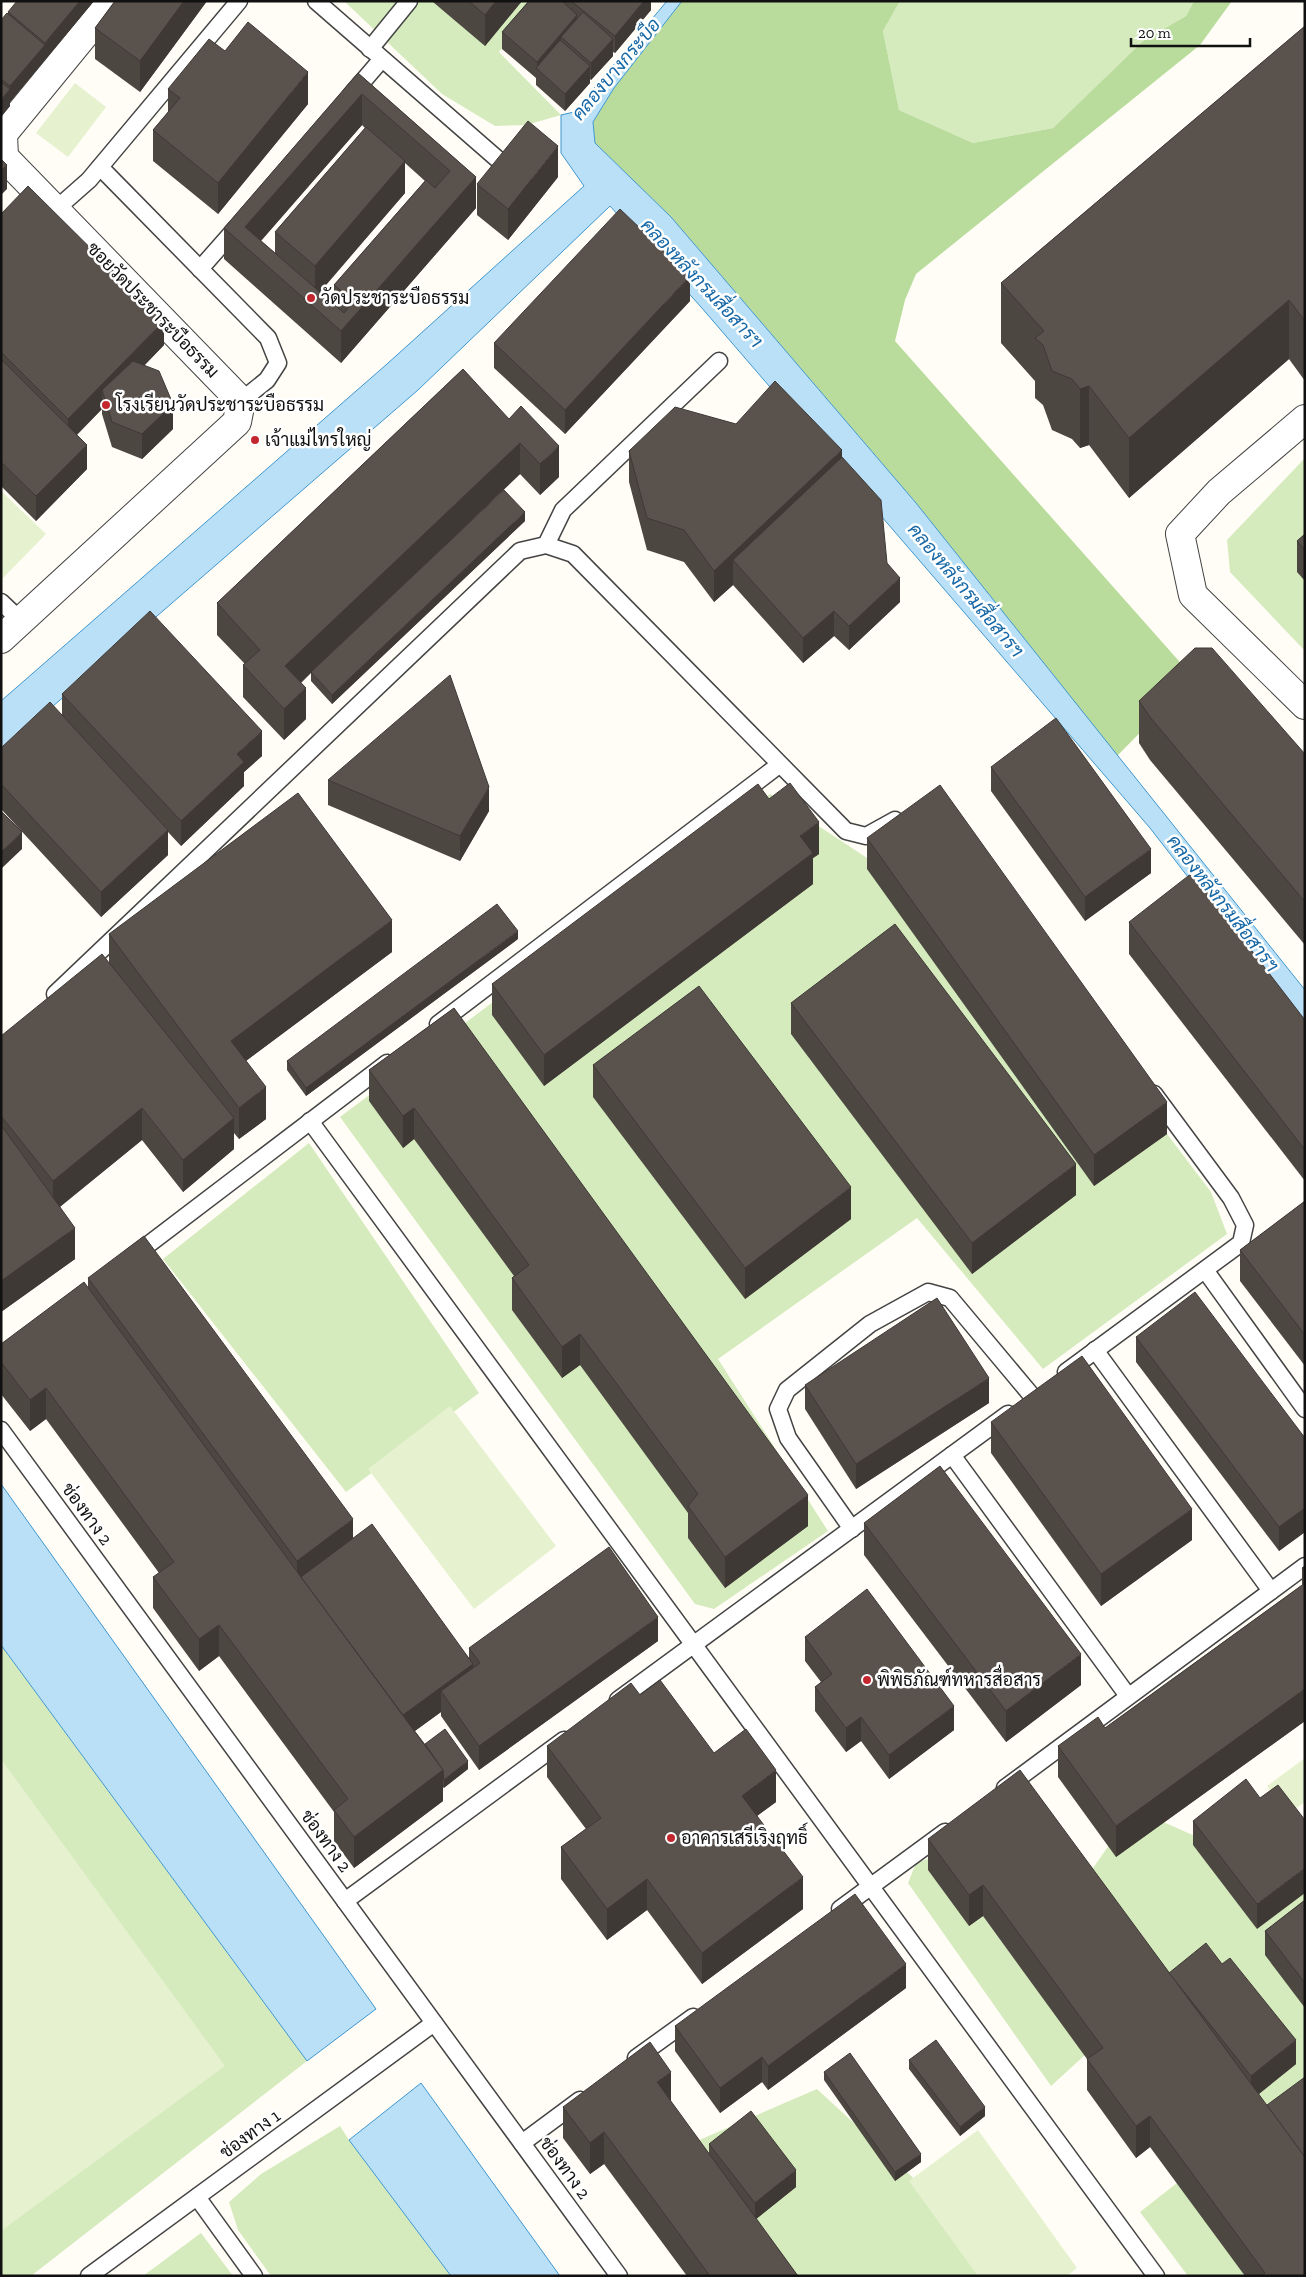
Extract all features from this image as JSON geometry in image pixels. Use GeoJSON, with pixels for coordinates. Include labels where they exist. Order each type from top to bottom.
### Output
{"type":"FeatureCollection","features":[{"type":"Feature","properties":{"kind":"street","name":"ซอยวัดประชาระบือธรรม"},"geometry":{"type":"LineString","coordinates":[[112,1],[3,134],[4,157],[240,400]]}},
{"type":"Feature","properties":{"kind":"street"},"geometry":{"type":"LineString","coordinates":[[1,639],[237,422],[240,400]]}},
{"type":"Feature","properties":{"kind":"street"},"geometry":{"type":"LineString","coordinates":[[1305,419],[1220,492],[1180,534],[1193,595],[1305,705]]}},
{"type":"Feature","properties":{"kind":"lane"},"geometry":{"type":"LineString","coordinates":[[55,210],[100,168],[239,1]]}},
{"type":"Feature","properties":{"kind":"lane"},"geometry":{"type":"LineString","coordinates":[[316,1],[502,164]]}},
{"type":"Feature","properties":{"kind":"lane"},"geometry":{"type":"LineString","coordinates":[[343,104],[409,1]]}},
{"type":"Feature","properties":{"kind":"lane"},"geometry":{"type":"LineString","coordinates":[[100,168],[268,338],[278,363],[267,380],[240,400]]}},
{"type":"Feature","properties":{"kind":"lane"},"geometry":{"type":"LineString","coordinates":[[200,269],[246,217]]}},
{"type":"Feature","properties":{"kind":"lane"},"geometry":{"type":"LineString","coordinates":[[546,545],[563,510],[719,361]]}},
{"type":"Feature","properties":{"kind":"lane"},"geometry":{"type":"LineString","coordinates":[[41,1008],[520,551],[546,545],[573,554],[846,831],[866,836],[911,810]]}},
{"type":"Feature","properties":{"kind":"lane"},"geometry":{"type":"LineString","coordinates":[[1,602],[21,621]]}},
{"type":"Feature","properties":{"kind":"lane"},"geometry":{"type":"LineString","coordinates":[[429,1031],[779,765]]}},
{"type":"Feature","properties":{"kind":"lane"},"geometry":{"type":"LineString","coordinates":[[119,1267],[397,1055]]}},
{"type":"Feature","properties":{"kind":"lane"},"geometry":{"type":"LineString","coordinates":[[608,1708],[1241,1243],[1245,1225],[1231,1198],[1144,1080]]}},
{"type":"Feature","properties":{"kind":"lane"},"geometry":{"type":"LineString","coordinates":[[310,1121],[1156,2276]]}},
{"type":"Feature","properties":{"kind":"lane"},"geometry":{"type":"LineString","coordinates":[[1205,1270],[1305,1410]]}},
{"type":"Feature","properties":{"kind":"lane"},"geometry":{"type":"LineString","coordinates":[[852,1528],[788,1438],[778,1409],[786,1390],[870,1324],[928,1292],[950,1298],[1032,1396]]}},
{"type":"Feature","properties":{"kind":"lane"},"geometry":{"type":"LineString","coordinates":[[1095,1350],[1270,1592]]}},
{"type":"Feature","properties":{"kind":"lane","name":"ช่องทาง 2"},"geometry":{"type":"LineString","coordinates":[[1,1430],[619,2276]]}},
{"type":"Feature","properties":{"kind":"lane"},"geometry":{"type":"LineString","coordinates":[[952,1455],[1128,1696]]}},
{"type":"Feature","properties":{"kind":"lane"},"geometry":{"type":"LineString","coordinates":[[992,1797],[1305,1566]]}},
{"type":"Feature","properties":{"kind":"lane"},"geometry":{"type":"LineString","coordinates":[[345,1901],[576,1731]]}},
{"type":"Feature","properties":{"kind":"lane"},"geometry":{"type":"LineString","coordinates":[[831,1916],[959,1821]]}},
{"type":"Feature","properties":{"kind":"lane"},"geometry":{"type":"LineString","coordinates":[[622,2069],[702,2010]]}},
{"type":"Feature","properties":{"kind":"lane","name":"ช่องทาง 1"},"geometry":{"type":"LineString","coordinates":[[89,2276],[434,2023]]}},
{"type":"Feature","properties":{"kind":"lane"},"geometry":{"type":"LineString","coordinates":[[522,2143],[591,2092]]}},
{"type":"Feature","properties":{"kind":"lane"},"geometry":{"type":"LineString","coordinates":[[197,2197],[254,2276]]}},
{"type":"Feature","properties":{"kind":"green space"},"geometry":{"type":"Polygon","coordinates":[[[344,1],[539,1],[499,52],[561,115],[526,125],[495,126],[442,94],[344,1]]]}},
{"type":"Feature","properties":{"kind":"green space"},"geometry":{"type":"Polygon","coordinates":[[[682,1],[900,1],[883,31],[899,110],[973,143],[1053,128],[1143,41],[1186,16],[1194,1],[1232,1],[1200,45],[916,274],[905,300],[895,341],[1194,678],[1117,756],[916,503],[671,217],[595,143],[593,122],[614,88],[682,1]]]}},
{"type":"Feature","properties":{"kind":"green space"},"geometry":{"type":"Polygon","coordinates":[[[900,1],[1194,1],[1186,16],[1143,41],[1053,128],[973,143],[899,110],[883,31],[900,1]]]}},
{"type":"Feature","properties":{"kind":"green space"},"geometry":{"type":"Polygon","coordinates":[[[75,83],[106,107],[68,157],[36,133],[75,83]]]}},
{"type":"Feature","properties":{"kind":"green space"},"geometry":{"type":"Polygon","coordinates":[[[1305,458],[1305,651],[1230,572],[1227,540],[1305,458]]]}},
{"type":"Feature","properties":{"kind":"green space"},"geometry":{"type":"Polygon","coordinates":[[[1,491],[46,534],[1,580],[1,491]]]}},
{"type":"Feature","properties":{"kind":"green space"},"geometry":{"type":"Polygon","coordinates":[[[770,794],[905,883],[1167,1134],[1211,1192],[1227,1234],[1043,1369],[917,1218],[718,1359],[828,1531],[714,1609],[695,1604],[340,1117],[770,794]]]}},
{"type":"Feature","properties":{"kind":"green space"},"geometry":{"type":"Polygon","coordinates":[[[309,1143],[479,1393],[346,1492],[163,1259],[309,1143]]]}},
{"type":"Feature","properties":{"kind":"green space"},"geometry":{"type":"Polygon","coordinates":[[[450,1406],[556,1546],[474,1609],[368,1469],[450,1406]]]}},
{"type":"Feature","properties":{"kind":"green space"},"geometry":{"type":"Polygon","coordinates":[[[1,1645],[307,2061],[31,2276],[1,2276],[1,1645]]]}},
{"type":"Feature","properties":{"kind":"green space"},"geometry":{"type":"Polygon","coordinates":[[[1305,1758],[1305,1802],[1288,1814],[1267,1786],[1305,1758]]]}},
{"type":"Feature","properties":{"kind":"green space"},"geometry":{"type":"Polygon","coordinates":[[[1,1759],[225,2066],[1,2231],[1,1759]]]}},
{"type":"Feature","properties":{"kind":"green space"},"geometry":{"type":"Polygon","coordinates":[[[1134,1809],[1305,1885],[1305,2241],[1073,1897],[1134,1809]]]}},
{"type":"Feature","properties":{"kind":"green space"},"geometry":{"type":"Polygon","coordinates":[[[952,1851],[969,1926],[983,1916],[1085,2055],[1051,2086],[908,1883],[916,1863],[952,1851]]]}},
{"type":"Feature","properties":{"kind":"green space"},"geometry":{"type":"Polygon","coordinates":[[[817,2089],[962,2223],[984,2276],[746,2276],[660,2157],[817,2089]]]}},
{"type":"Feature","properties":{"kind":"green space"},"geometry":{"type":"Polygon","coordinates":[[[340,2126],[451,2276],[271,2276],[238,2230],[229,2202],[261,2174],[340,2126]]]}},
{"type":"Feature","properties":{"kind":"green space"},"geometry":{"type":"Polygon","coordinates":[[[978,2130],[1077,2268],[1067,2276],[978,2276],[909,2181],[978,2130]]]}},
{"type":"Feature","properties":{"kind":"green space"},"geometry":{"type":"Polygon","coordinates":[[[1177,2183],[1246,2276],[1188,2276],[1140,2212],[1177,2183]]]}},
{"type":"Feature","properties":{"kind":"green space"},"geometry":{"type":"Polygon","coordinates":[[[201,2233],[233,2276],[143,2276],[201,2233]]]}},
{"type":"Feature","properties":{"kind":"water"},"geometry":{"type":"Polygon","coordinates":[[[667,1],[682,1],[614,88],[593,122],[595,143],[671,217],[916,503],[1305,990],[1305,1028],[1150,828],[701,307],[610,206],[418,390],[15,739],[1,755],[1,701],[387,364],[584,186],[561,153],[561,115],[574,112],[667,1]]]}},
{"type":"Feature","properties":{"kind":"water"},"geometry":{"type":"Polygon","coordinates":[[[1,1484],[376,2009],[307,2061],[1,1645],[1,1484]]]}},
{"type":"Feature","properties":{"kind":"water"},"geometry":{"type":"Polygon","coordinates":[[[421,2083],[560,2276],[451,2276],[349,2140],[421,2083]]]}},
{"type":"Feature","properties":{"kind":"building"},"geometry":{"type":"Polygon","coordinates":[[[17,1],[80,1],[45,43],[8,12],[17,1]]]}},
{"type":"Feature","properties":{"kind":"building"},"geometry":{"type":"Polygon","coordinates":[[[115,1],[184,1],[140,61],[95,28],[115,1]]]}},
{"type":"Feature","properties":{"kind":"building"},"geometry":{"type":"Polygon","coordinates":[[[469,1],[496,1],[485,15],[469,1]]]}},
{"type":"Feature","properties":{"kind":"building"},"geometry":{"type":"Polygon","coordinates":[[[529,1],[562,1],[577,15],[537,62],[502,32],[529,1]]]}},
{"type":"Feature","properties":{"kind":"building"},"geometry":{"type":"Polygon","coordinates":[[[571,1],[644,1],[615,36],[571,1]]]}},
{"type":"Feature","properties":{"kind":"building"},"geometry":{"type":"Polygon","coordinates":[[[583,12],[613,39],[591,63],[561,37],[583,12]]]}},
{"type":"Feature","properties":{"kind":"building"},"geometry":{"type":"Polygon","coordinates":[[[7,13],[45,45],[10,86],[1,79],[1,20],[7,13]]]}},
{"type":"Feature","properties":{"kind":"building"},"geometry":{"type":"Polygon","coordinates":[[[248,22],[308,72],[218,183],[153,130],[180,98],[168,89],[209,39],[225,51],[248,22]]]}},
{"type":"Feature","properties":{"kind":"building"},"geometry":{"type":"Polygon","coordinates":[[[1305,26],[1305,321],[1289,300],[1129,438],[1089,386],[1080,389],[1072,379],[1052,371],[1043,345],[1035,338],[1044,331],[1001,283],[1305,26]]]}},
{"type":"Feature","properties":{"kind":"building"},"geometry":{"type":"Polygon","coordinates":[[[560,40],[590,66],[565,94],[536,68],[560,40]]]}},
{"type":"Feature","properties":{"kind":"building"},"geometry":{"type":"Polygon","coordinates":[[[358,73],[476,177],[341,331],[224,228],[358,73]],[[362,94],[245,227],[344,313],[354,301],[334,285],[426,180],[435,188],[450,171],[362,94]]]}},
{"type":"Feature","properties":{"kind":"building"},"geometry":{"type":"Polygon","coordinates":[[[1,82],[10,89],[1,100],[1,82]]]}},
{"type":"Feature","properties":{"kind":"building"},"geometry":{"type":"Polygon","coordinates":[[[528,121],[558,146],[508,209],[477,184],[528,121]]]}},
{"type":"Feature","properties":{"kind":"building"},"geometry":{"type":"Polygon","coordinates":[[[366,127],[405,161],[315,266],[275,232],[366,127]]]}},
{"type":"Feature","properties":{"kind":"building"},"geometry":{"type":"Polygon","coordinates":[[[1,159],[7,165],[1,171],[1,159]]]}},
{"type":"Feature","properties":{"kind":"building"},"geometry":{"type":"Polygon","coordinates":[[[28,186],[164,321],[68,419],[1,352],[1,214],[28,186]]]}},
{"type":"Feature","properties":{"kind":"building"},"geometry":{"type":"Polygon","coordinates":[[[620,209],[690,276],[565,410],[494,343],[620,209]]]}},
{"type":"Feature","properties":{"kind":"building"},"geometry":{"type":"Polygon","coordinates":[[[1,359],[87,445],[36,496],[1,462],[1,359]]]}},
{"type":"Feature","properties":{"kind":"building"},"geometry":{"type":"Polygon","coordinates":[[[133,361],[159,371],[173,404],[142,434],[112,422],[102,390],[133,361]]]}},
{"type":"Feature","properties":{"kind":"building"},"geometry":{"type":"Polygon","coordinates":[[[463,369],[509,419],[521,406],[559,446],[540,464],[520,443],[285,666],[306,688],[284,709],[243,665],[260,650],[217,603],[463,369]]]}},
{"type":"Feature","properties":{"kind":"building"},"geometry":{"type":"Polygon","coordinates":[[[775,381],[842,450],[714,571],[684,530],[647,518],[629,451],[675,407],[736,424],[775,381]]]}},
{"type":"Feature","properties":{"kind":"building"},"geometry":{"type":"Polygon","coordinates":[[[842,457],[881,500],[887,563],[900,578],[849,626],[834,611],[803,638],[733,560],[842,457]]]}},
{"type":"Feature","properties":{"kind":"building"},"geometry":{"type":"Polygon","coordinates":[[[504,490],[525,512],[332,695],[311,672],[504,490]]]}},
{"type":"Feature","properties":{"kind":"building"},"geometry":{"type":"Polygon","coordinates":[[[1305,534],[1305,550],[1297,541],[1305,534]]]}},
{"type":"Feature","properties":{"kind":"building"},"geometry":{"type":"Polygon","coordinates":[[[150,611],[262,731],[237,754],[244,762],[181,821],[62,694],[150,611]]]}},
{"type":"Feature","properties":{"kind":"building"},"geometry":{"type":"Polygon","coordinates":[[[1195,648],[1212,648],[1305,754],[1305,902],[1150,717],[1139,701],[1195,648]]]}},
{"type":"Feature","properties":{"kind":"building"},"geometry":{"type":"Polygon","coordinates":[[[450,675],[489,787],[460,836],[328,780],[450,675]]]}},
{"type":"Feature","properties":{"kind":"building"},"geometry":{"type":"Polygon","coordinates":[[[50,702],[168,830],[101,892],[1,784],[1,748],[50,702]]]}},
{"type":"Feature","properties":{"kind":"building"},"geometry":{"type":"Polygon","coordinates":[[[1056,718],[1151,849],[1085,897],[991,767],[1056,718]]]}},
{"type":"Feature","properties":{"kind":"building"},"geometry":{"type":"Polygon","coordinates":[[[790,783],[819,822],[800,836],[813,853],[544,1055],[492,984],[758,784],[769,799],[790,783]]]}},
{"type":"Feature","properties":{"kind":"building"},"geometry":{"type":"Polygon","coordinates":[[[940,785],[1167,1102],[1094,1155],[867,838],[940,785]]]}},
{"type":"Feature","properties":{"kind":"building"},"geometry":{"type":"Polygon","coordinates":[[[298,793],[392,920],[231,1041],[266,1087],[239,1108],[109,934],[298,793]]]}},
{"type":"Feature","properties":{"kind":"building"},"geometry":{"type":"Polygon","coordinates":[[[1,811],[22,832],[1,852],[1,811]]]}},
{"type":"Feature","properties":{"kind":"building"},"geometry":{"type":"Polygon","coordinates":[[[1192,873],[1305,1020],[1305,1150],[1129,922],[1192,873]]]}},
{"type":"Feature","properties":{"kind":"building"},"geometry":{"type":"Polygon","coordinates":[[[497,904],[518,931],[306,1088],[287,1061],[497,904]]]}},
{"type":"Feature","properties":{"kind":"building"},"geometry":{"type":"Polygon","coordinates":[[[895,924],[1076,1164],[972,1243],[791,1003],[895,924]]]}},
{"type":"Feature","properties":{"kind":"building"},"geometry":{"type":"Polygon","coordinates":[[[102,954],[234,1118],[183,1160],[142,1108],[53,1181],[1,1116],[1,1036],[102,954]]]}},
{"type":"Feature","properties":{"kind":"building"},"geometry":{"type":"Polygon","coordinates":[[[699,986],[851,1187],[745,1268],[593,1065],[699,986]]]}},
{"type":"Feature","properties":{"kind":"building"},"geometry":{"type":"Polygon","coordinates":[[[454,1008],[808,1495],[725,1557],[688,1506],[698,1494],[580,1334],[562,1347],[512,1278],[529,1265],[414,1108],[403,1116],[369,1070],[454,1008]]]}},
{"type":"Feature","properties":{"kind":"building"},"geometry":{"type":"Polygon","coordinates":[[[1,1125],[75,1228],[1,1281],[1,1125]]]}},
{"type":"Feature","properties":{"kind":"building"},"geometry":{"type":"Polygon","coordinates":[[[1305,1201],[1305,1335],[1240,1250],[1305,1201]]]}},
{"type":"Feature","properties":{"kind":"building"},"geometry":{"type":"Polygon","coordinates":[[[144,1236],[353,1519],[297,1561],[88,1278],[144,1236]]]}},
{"type":"Feature","properties":{"kind":"building"},"geometry":{"type":"Polygon","coordinates":[[[84,1282],[443,1770],[354,1837],[334,1810],[348,1799],[219,1625],[199,1639],[153,1577],[174,1562],[46,1388],[30,1400],[1,1362],[1,1344],[84,1282]]]}},
{"type":"Feature","properties":{"kind":"building"},"geometry":{"type":"Polygon","coordinates":[[[1195,1292],[1305,1438],[1305,1508],[1279,1527],[1136,1337],[1195,1292]]]}},
{"type":"Feature","properties":{"kind":"building"},"geometry":{"type":"Polygon","coordinates":[[[937,1298],[989,1378],[856,1464],[805,1385],[937,1298]]]}},
{"type":"Feature","properties":{"kind":"building"},"geometry":{"type":"Polygon","coordinates":[[[1082,1356],[1192,1509],[1101,1574],[991,1422],[1082,1356]]]}},
{"type":"Feature","properties":{"kind":"building"},"geometry":{"type":"Polygon","coordinates":[[[940,1466],[1081,1654],[1006,1711],[864,1523],[940,1466]]]}},
{"type":"Feature","properties":{"kind":"building"},"geometry":{"type":"Polygon","coordinates":[[[372,1524],[473,1664],[403,1715],[301,1577],[372,1524]]]}},
{"type":"Feature","properties":{"kind":"building"},"geometry":{"type":"Polygon","coordinates":[[[609,1547],[658,1617],[479,1746],[441,1691],[480,1663],[469,1648],[609,1547]]]}},
{"type":"Feature","properties":{"kind":"building"},"geometry":{"type":"Polygon","coordinates":[[[1305,1583],[1305,1689],[1116,1826],[1058,1746],[1098,1717],[1105,1728],[1305,1583]]]}},
{"type":"Feature","properties":{"kind":"building","name":"พิพิธภัณฑ์ทหารสื่อสาร"},"geometry":{"type":"Polygon","coordinates":[[[867,1589],[954,1706],[889,1755],[861,1717],[846,1728],[815,1687],[832,1674],[805,1637],[867,1589]]]}},
{"type":"Feature","properties":{"kind":"building","name":"อาคารเสรีเริงฤทธิ์"},"geometry":{"type":"Polygon","coordinates":[[[660,1680],[714,1753],[746,1729],[776,1770],[742,1796],[803,1877],[702,1953],[647,1879],[607,1909],[561,1847],[601,1818],[547,1746],[631,1683],[640,1695],[660,1680]]]}},
{"type":"Feature","properties":{"kind":"building"},"geometry":{"type":"Polygon","coordinates":[[[445,1729],[468,1761],[444,1780],[443,1770],[425,1744],[445,1729]]]}},
{"type":"Feature","properties":{"kind":"building"},"geometry":{"type":"Polygon","coordinates":[[[1020,1770],[1305,2157],[1305,2276],[1261,2276],[1265,2273],[1150,2116],[1136,2126],[1087,2059],[1103,2048],[983,1885],[969,1895],[928,1839],[1020,1770]]]}},
{"type":"Feature","properties":{"kind":"building"},"geometry":{"type":"Polygon","coordinates":[[[1246,1779],[1260,1798],[1278,1785],[1305,1820],[1305,1868],[1257,1904],[1193,1821],[1246,1779]]]}},
{"type":"Feature","properties":{"kind":"building"},"geometry":{"type":"Polygon","coordinates":[[[855,1894],[906,1964],[768,2066],[762,2057],[720,2088],[675,2026],[855,1894]]]}},
{"type":"Feature","properties":{"kind":"building"},"geometry":{"type":"Polygon","coordinates":[[[1305,1900],[1305,1983],[1265,1931],[1305,1900]]]}},
{"type":"Feature","properties":{"kind":"building"},"geometry":{"type":"Polygon","coordinates":[[[1206,1943],[1222,1964],[1230,1958],[1296,2040],[1251,2076],[1169,1973],[1206,1943]]]}},
{"type":"Feature","properties":{"kind":"building"},"geometry":{"type":"Polygon","coordinates":[[[936,2040],[985,2107],[960,2127],[909,2060],[936,2040]]]}},
{"type":"Feature","properties":{"kind":"building"},"geometry":{"type":"Polygon","coordinates":[[[650,2042],[671,2072],[657,2082],[798,2276],[710,2276],[604,2132],[590,2143],[563,2107],[650,2042]]]}},
{"type":"Feature","properties":{"kind":"building"},"geometry":{"type":"Polygon","coordinates":[[[850,2053],[921,2154],[895,2172],[824,2072],[850,2053]]]}},
{"type":"Feature","properties":{"kind":"building"},"geometry":{"type":"Polygon","coordinates":[[[1305,2077],[1305,2157],[1267,2105],[1305,2077]]]}},
{"type":"Feature","properties":{"kind":"building"},"geometry":{"type":"Polygon","coordinates":[[[751,2111],[796,2170],[755,2203],[709,2144],[751,2111]]]}},
{"type":"Feature","properties":{"kind":"place","name":"วัดประชาระบือธรรม"},"geometry":{"type":"Point","coordinates":[311,298]}},
{"type":"Feature","properties":{"kind":"place","name":"โรงเรียนวัดประชาระบือธรรม"},"geometry":{"type":"Point","coordinates":[106,405]}},
{"type":"Feature","properties":{"kind":"place","name":"เจ้าแม่ไทรใหญ่"},"geometry":{"type":"Point","coordinates":[255,440]}},
{"type":"Feature","properties":{"kind":"place","name":"พิพิธภัณฑ์ทหารสื่อสาร"},"geometry":{"type":"Point","coordinates":[867,1680]}},
{"type":"Feature","properties":{"kind":"place","name":"อาคารเสรีเริงฤทธิ์"},"geometry":{"type":"Point","coordinates":[671,1838]}},
{"type":"Feature","properties":{"kind":"water label","name":"คลองบางกระบือ"},"geometry":{"type":"Point","coordinates":[616,69]}},
{"type":"Feature","properties":{"kind":"water label","name":"คลองหลังกรมสื่อสารฯ"},"geometry":{"type":"Point","coordinates":[702,283]}},
{"type":"Feature","properties":{"kind":"water label","name":"คลองหลังกรมสื่อสารฯ"},"geometry":{"type":"Point","coordinates":[966,590]}},
{"type":"Feature","properties":{"kind":"water label","name":"คลองหลังกรมสื่อสารฯ"},"geometry":{"type":"Point","coordinates":[1223,903]}}]}
